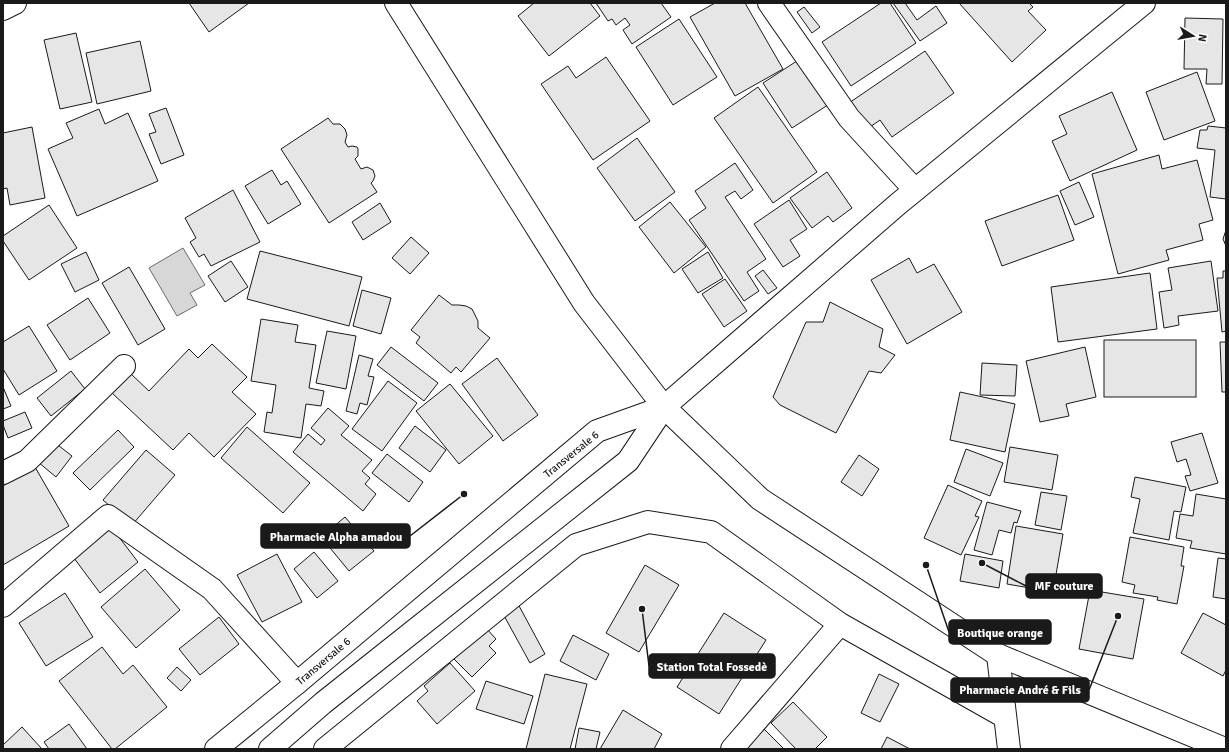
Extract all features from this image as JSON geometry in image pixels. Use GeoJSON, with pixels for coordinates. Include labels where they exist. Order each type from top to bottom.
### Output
{"type":"FeatureCollection","features":[{"type":"Feature","properties":{"kind":"main road"},"geometry":{"type":"LineString","coordinates":[[3,9],[15,3]]}},
{"type":"Feature","properties":{"kind":"main road"},"geometry":{"type":"LineString","coordinates":[[396,3],[584,303],[664,407],[760,499],[998,655],[1225,749]]}},
{"type":"Feature","properties":{"kind":"main road"},"geometry":{"type":"LineString","coordinates":[[769,3],[849,118],[915,190]]}},
{"type":"Feature","properties":{"kind":"main road"},"geometry":{"type":"LineString","coordinates":[[270,749],[323,703],[628,461],[664,407],[915,190],[1144,3]]}},
{"type":"Feature","properties":{"kind":"main road"},"geometry":{"type":"LineString","coordinates":[[3,473],[27,461],[124,366]]}},
{"type":"Feature","properties":{"kind":"main road","name":"Transversale 6"},"geometry":{"type":"LineString","coordinates":[[216,749],[297,683],[597,431],[664,407]]}},
{"type":"Feature","properties":{"kind":"main road"},"geometry":{"type":"LineString","coordinates":[[3,606],[108,516],[212,589],[297,683]]}},
{"type":"Feature","properties":{"kind":"main road"},"geometry":{"type":"LineString","coordinates":[[325,749],[576,545],[648,522],[711,532],[840,624],[1005,717]]}},
{"type":"Feature","properties":{"kind":"main road"},"geometry":{"type":"LineString","coordinates":[[732,749],[840,624]]}},
{"type":"Feature","properties":{"kind":"main road"},"geometry":{"type":"LineString","coordinates":[[998,655],[1008,749]]}},
{"type":"Feature","properties":{"kind":"shaded area"},"geometry":{"type":"Polygon","coordinates":[[[183,248],[205,285],[190,293],[197,305],[177,316],[149,268],[183,248]]]}},
{"type":"Feature","properties":{"kind":"building"},"geometry":{"type":"Polygon","coordinates":[[[189,3],[249,3],[209,32],[189,3]]]}},
{"type":"Feature","properties":{"kind":"building"},"geometry":{"type":"Polygon","coordinates":[[[534,3],[590,3],[600,16],[549,56],[518,16],[534,3]]]}},
{"type":"Feature","properties":{"kind":"building"},"geometry":{"type":"Polygon","coordinates":[[[596,3],[661,3],[671,17],[632,44],[623,30],[630,25],[625,18],[616,25],[612,19],[608,21],[596,3]]]}},
{"type":"Feature","properties":{"kind":"building"},"geometry":{"type":"Polygon","coordinates":[[[715,3],[745,3],[783,69],[735,96],[690,17],[715,3]]]}},
{"type":"Feature","properties":{"kind":"building"},"geometry":{"type":"Polygon","coordinates":[[[881,3],[890,3],[916,43],[851,86],[822,42],[881,3]]]}},
{"type":"Feature","properties":{"kind":"building"},"geometry":{"type":"Polygon","coordinates":[[[893,3],[905,3],[917,20],[936,6],[947,23],[920,41],[893,3]]]}},
{"type":"Feature","properties":{"kind":"building"},"geometry":{"type":"Polygon","coordinates":[[[959,3],[1029,3],[1033,7],[1028,11],[1046,30],[1012,62],[959,3]]]}},
{"type":"Feature","properties":{"kind":"building"},"geometry":{"type":"Polygon","coordinates":[[[804,7],[820,27],[812,33],[797,12],[804,7]]]}},
{"type":"Feature","properties":{"kind":"building"},"geometry":{"type":"Polygon","coordinates":[[[1185,18],[1223,19],[1222,84],[1206,84],[1207,69],[1184,69],[1185,18]]]}},
{"type":"Feature","properties":{"kind":"building"},"geometry":{"type":"Polygon","coordinates":[[[679,19],[717,77],[673,105],[636,47],[679,19]]]}},
{"type":"Feature","properties":{"kind":"building"},"geometry":{"type":"Polygon","coordinates":[[[76,33],[92,102],[60,109],[44,40],[76,33]]]}},
{"type":"Feature","properties":{"kind":"building"},"geometry":{"type":"Polygon","coordinates":[[[140,41],[151,91],[97,104],[86,53],[140,41]]]}},
{"type":"Feature","properties":{"kind":"building"},"geometry":{"type":"Polygon","coordinates":[[[925,51],[954,93],[892,137],[880,120],[867,129],[849,103],[925,51]]]}},
{"type":"Feature","properties":{"kind":"building"},"geometry":{"type":"Polygon","coordinates":[[[606,57],[650,121],[593,160],[541,84],[568,66],[576,78],[606,57]]]}},
{"type":"Feature","properties":{"kind":"building"},"geometry":{"type":"Polygon","coordinates":[[[803,57],[831,103],[792,128],[763,83],[803,57]]]}},
{"type":"Feature","properties":{"kind":"building"},"geometry":{"type":"Polygon","coordinates":[[[1197,72],[1215,121],[1164,140],[1146,92],[1197,72]]]}},
{"type":"Feature","properties":{"kind":"building"},"geometry":{"type":"Polygon","coordinates":[[[758,87],[817,172],[773,203],[714,118],[758,87]]]}},
{"type":"Feature","properties":{"kind":"building"},"geometry":{"type":"Polygon","coordinates":[[[1112,92],[1137,150],[1070,181],[1052,141],[1067,134],[1059,116],[1112,92]]]}},
{"type":"Feature","properties":{"kind":"building"},"geometry":{"type":"Polygon","coordinates":[[[166,108],[184,155],[161,164],[149,134],[156,132],[149,114],[166,108]]]}},
{"type":"Feature","properties":{"kind":"building"},"geometry":{"type":"Polygon","coordinates":[[[99,109],[105,124],[128,113],[158,181],[77,216],[48,149],[73,138],[66,123],[99,109]]]}},
{"type":"Feature","properties":{"kind":"building"},"geometry":{"type":"Polygon","coordinates":[[[328,118],[333,124],[340,124],[345,129],[347,135],[345,142],[348,147],[357,147],[358,156],[355,159],[361,169],[367,167],[373,170],[375,176],[371,183],[377,192],[329,223],[281,149],[328,118]]]}},
{"type":"Feature","properties":{"kind":"building"},"geometry":{"type":"Polygon","coordinates":[[[1208,126],[1226,128],[1226,199],[1210,197],[1215,150],[1197,148],[1200,130],[1207,130],[1208,126]]]}},
{"type":"Feature","properties":{"kind":"building"},"geometry":{"type":"Polygon","coordinates":[[[32,127],[45,198],[10,205],[7,188],[3,189],[3,133],[32,127]]]}},
{"type":"Feature","properties":{"kind":"building"},"geometry":{"type":"Polygon","coordinates":[[[637,138],[675,192],[635,221],[597,168],[637,138]]]}},
{"type":"Feature","properties":{"kind":"building"},"geometry":{"type":"Polygon","coordinates":[[[1159,155],[1162,169],[1197,160],[1213,220],[1199,224],[1203,240],[1166,250],[1169,260],[1118,274],[1092,174],[1159,155]]]}},
{"type":"Feature","properties":{"kind":"building"},"geometry":{"type":"Polygon","coordinates":[[[735,163],[753,190],[741,199],[735,191],[725,197],[766,259],[747,272],[759,291],[744,301],[689,220],[706,208],[695,191],[735,163]]]}},
{"type":"Feature","properties":{"kind":"building"},"geometry":{"type":"Polygon","coordinates":[[[272,170],[281,185],[287,181],[301,204],[268,224],[245,186],[272,170]]]}},
{"type":"Feature","properties":{"kind":"building"},"geometry":{"type":"Polygon","coordinates":[[[827,172],[852,208],[833,222],[828,216],[812,228],[790,198],[827,172]]]}},
{"type":"Feature","properties":{"kind":"building"},"geometry":{"type":"Polygon","coordinates":[[[1079,182],[1094,217],[1075,225],[1060,191],[1079,182]]]}},
{"type":"Feature","properties":{"kind":"building"},"geometry":{"type":"Polygon","coordinates":[[[233,190],[260,242],[211,266],[204,254],[199,257],[190,242],[196,238],[185,218],[233,190]]]}},
{"type":"Feature","properties":{"kind":"building"},"geometry":{"type":"Polygon","coordinates":[[[1058,195],[1074,240],[1002,266],[985,221],[1058,195]]]}},
{"type":"Feature","properties":{"kind":"building"},"geometry":{"type":"Polygon","coordinates":[[[789,200],[807,229],[790,240],[800,256],[783,267],[754,224],[789,200]]]}},
{"type":"Feature","properties":{"kind":"building"},"geometry":{"type":"Polygon","coordinates":[[[670,202],[706,247],[674,273],[639,227],[670,202]]]}},
{"type":"Feature","properties":{"kind":"building"},"geometry":{"type":"Polygon","coordinates":[[[380,203],[391,222],[363,240],[352,222],[380,203]]]}},
{"type":"Feature","properties":{"kind":"building"},"geometry":{"type":"Polygon","coordinates":[[[49,205],[77,248],[29,280],[3,241],[3,236],[49,205]]]}},
{"type":"Feature","properties":{"kind":"building"},"geometry":{"type":"Polygon","coordinates":[[[1226,230],[1226,246],[1223,239],[1226,230]]]}},
{"type":"Feature","properties":{"kind":"building"},"geometry":{"type":"Polygon","coordinates":[[[411,237],[429,253],[410,274],[392,258],[411,237]]]}},
{"type":"Feature","properties":{"kind":"building"},"geometry":{"type":"Polygon","coordinates":[[[260,251],[362,277],[349,326],[247,299],[260,251]]]}},
{"type":"Feature","properties":{"kind":"building"},"geometry":{"type":"Polygon","coordinates":[[[86,252],[99,280],[75,292],[61,264],[86,252]]]}},
{"type":"Feature","properties":{"kind":"building"},"geometry":{"type":"Polygon","coordinates":[[[708,252],[723,278],[698,293],[682,269],[708,252]]]}},
{"type":"Feature","properties":{"kind":"building"},"geometry":{"type":"Polygon","coordinates":[[[909,258],[917,273],[934,264],[962,312],[907,344],[871,280],[909,258]]]}},
{"type":"Feature","properties":{"kind":"building"},"geometry":{"type":"Polygon","coordinates":[[[231,261],[248,287],[225,302],[208,276],[231,261]]]}},
{"type":"Feature","properties":{"kind":"building"},"geometry":{"type":"Polygon","coordinates":[[[1211,261],[1218,311],[1178,316],[1179,325],[1164,328],[1159,292],[1172,290],[1168,268],[1211,261]]]}},
{"type":"Feature","properties":{"kind":"building"},"geometry":{"type":"Polygon","coordinates":[[[129,267],[165,329],[138,345],[102,283],[129,267]]]}},
{"type":"Feature","properties":{"kind":"building"},"geometry":{"type":"Polygon","coordinates":[[[763,270],[777,288],[768,294],[755,276],[763,270]]]}},
{"type":"Feature","properties":{"kind":"building"},"geometry":{"type":"Polygon","coordinates":[[[1223,271],[1226,271],[1226,331],[1222,332],[1217,278],[1223,278],[1223,271]]]}},
{"type":"Feature","properties":{"kind":"building"},"geometry":{"type":"Polygon","coordinates":[[[1150,273],[1157,329],[1058,342],[1051,287],[1150,273]]]}},
{"type":"Feature","properties":{"kind":"building"},"geometry":{"type":"Polygon","coordinates":[[[725,279],[747,311],[724,327],[702,294],[725,279]]]}},
{"type":"Feature","properties":{"kind":"building"},"geometry":{"type":"Polygon","coordinates":[[[362,290],[391,298],[381,334],[353,326],[362,290]]]}},
{"type":"Feature","properties":{"kind":"building"},"geometry":{"type":"Polygon","coordinates":[[[439,295],[452,305],[466,306],[472,309],[478,321],[478,328],[490,338],[461,372],[456,367],[451,373],[416,343],[420,337],[411,330],[439,295]]]}},
{"type":"Feature","properties":{"kind":"building"},"geometry":{"type":"Polygon","coordinates":[[[88,298],[110,333],[70,360],[47,325],[88,298]]]}},
{"type":"Feature","properties":{"kind":"building"},"geometry":{"type":"Polygon","coordinates":[[[830,302],[883,329],[879,347],[895,355],[881,373],[869,371],[836,433],[780,405],[773,397],[806,322],[823,322],[830,302]]]}},
{"type":"Feature","properties":{"kind":"building"},"geometry":{"type":"Polygon","coordinates":[[[261,319],[298,325],[295,342],[316,345],[309,388],[324,391],[321,406],[306,404],[301,438],[264,432],[267,412],[272,413],[276,385],[251,381],[261,319]]]}},
{"type":"Feature","properties":{"kind":"building"},"geometry":{"type":"Polygon","coordinates":[[[29,326],[57,371],[19,395],[3,369],[3,342],[29,326]]]}},
{"type":"Feature","properties":{"kind":"building"},"geometry":{"type":"Polygon","coordinates":[[[327,331],[356,336],[346,389],[316,383],[327,331]]]}},
{"type":"Feature","properties":{"kind":"building"},"geometry":{"type":"Polygon","coordinates":[[[1104,340],[1196,340],[1196,397],[1104,397],[1104,340]]]}},
{"type":"Feature","properties":{"kind":"building"},"geometry":{"type":"Polygon","coordinates":[[[1220,342],[1226,342],[1226,392],[1222,392],[1220,342]]]}},
{"type":"Feature","properties":{"kind":"building"},"geometry":{"type":"Polygon","coordinates":[[[212,344],[247,377],[232,392],[256,414],[214,457],[189,433],[173,450],[112,393],[130,373],[149,391],[189,349],[198,358],[212,344]]]}},
{"type":"Feature","properties":{"kind":"building"},"geometry":{"type":"Polygon","coordinates":[[[391,347],[438,383],[424,401],[377,365],[391,347]]]}},
{"type":"Feature","properties":{"kind":"building"},"geometry":{"type":"Polygon","coordinates":[[[1085,347],[1096,397],[1066,404],[1069,416],[1040,422],[1026,361],[1085,347]]]}},
{"type":"Feature","properties":{"kind":"building"},"geometry":{"type":"Polygon","coordinates":[[[359,355],[373,359],[368,376],[374,377],[367,405],[360,403],[357,414],[346,411],[359,355]]]}},
{"type":"Feature","properties":{"kind":"building"},"geometry":{"type":"Polygon","coordinates":[[[497,358],[538,415],[503,441],[462,384],[497,358]]]}},
{"type":"Feature","properties":{"kind":"building"},"geometry":{"type":"Polygon","coordinates":[[[982,363],[1017,365],[1015,396],[980,395],[982,363]]]}},
{"type":"Feature","properties":{"kind":"building"},"geometry":{"type":"Polygon","coordinates":[[[71,371],[85,389],[51,416],[37,398],[71,371]]]}},
{"type":"Feature","properties":{"kind":"building"},"geometry":{"type":"Polygon","coordinates":[[[388,381],[417,403],[382,451],[352,429],[388,381]]]}},
{"type":"Feature","properties":{"kind":"building"},"geometry":{"type":"Polygon","coordinates":[[[450,384],[493,436],[459,464],[416,411],[450,384]]]}},
{"type":"Feature","properties":{"kind":"building"},"geometry":{"type":"Polygon","coordinates":[[[3,387],[11,406],[3,409],[3,387]]]}},
{"type":"Feature","properties":{"kind":"building"},"geometry":{"type":"Polygon","coordinates":[[[960,392],[1015,404],[1005,452],[950,440],[960,392]]]}},
{"type":"Feature","properties":{"kind":"building"},"geometry":{"type":"Polygon","coordinates":[[[328,408],[349,426],[341,435],[372,460],[362,471],[370,478],[365,484],[376,494],[363,511],[293,452],[308,434],[321,445],[325,440],[311,428],[328,408]]]}},
{"type":"Feature","properties":{"kind":"building"},"geometry":{"type":"Polygon","coordinates":[[[25,412],[32,428],[8,438],[3,421],[25,412]]]}},
{"type":"Feature","properties":{"kind":"building"},"geometry":{"type":"Polygon","coordinates":[[[415,426],[446,450],[430,472],[399,448],[415,426]]]}},
{"type":"Feature","properties":{"kind":"building"},"geometry":{"type":"Polygon","coordinates":[[[247,427],[310,483],[283,513],[221,458],[247,427]]]}},
{"type":"Feature","properties":{"kind":"building"},"geometry":{"type":"Polygon","coordinates":[[[118,430],[134,447],[90,490],[73,473],[118,430]]]}},
{"type":"Feature","properties":{"kind":"building"},"geometry":{"type":"Polygon","coordinates":[[[1202,433],[1218,483],[1190,491],[1185,476],[1191,475],[1186,459],[1177,462],[1171,442],[1202,433]]]}},
{"type":"Feature","properties":{"kind":"building"},"geometry":{"type":"Polygon","coordinates":[[[54,442],[72,456],[56,477],[38,462],[54,442]]]}},
{"type":"Feature","properties":{"kind":"building"},"geometry":{"type":"Polygon","coordinates":[[[1010,447],[1058,455],[1052,490],[1004,482],[1010,447]]]}},
{"type":"Feature","properties":{"kind":"building"},"geometry":{"type":"Polygon","coordinates":[[[966,449],[1003,463],[990,496],[954,482],[966,449]]]}},
{"type":"Feature","properties":{"kind":"building"},"geometry":{"type":"Polygon","coordinates":[[[146,450],[175,475],[132,525],[103,500],[146,450]]]}},
{"type":"Feature","properties":{"kind":"building"},"geometry":{"type":"Polygon","coordinates":[[[387,454],[423,482],[409,502],[372,473],[387,454]]]}},
{"type":"Feature","properties":{"kind":"building"},"geometry":{"type":"Polygon","coordinates":[[[859,455],[879,469],[862,496],[841,482],[859,455]]]}},
{"type":"Feature","properties":{"kind":"building"},"geometry":{"type":"Polygon","coordinates":[[[35,467],[69,526],[3,565],[3,486],[35,467]]]}},
{"type":"Feature","properties":{"kind":"building"},"geometry":{"type":"Polygon","coordinates":[[[1135,477],[1186,487],[1181,512],[1174,511],[1169,540],[1133,533],[1140,499],[1131,497],[1135,477]]]}},
{"type":"Feature","properties":{"kind":"building"},"geometry":{"type":"Polygon","coordinates":[[[948,485],[982,501],[975,516],[979,517],[961,555],[924,538],[948,485]]]}},
{"type":"Feature","properties":{"kind":"building"},"geometry":{"type":"Polygon","coordinates":[[[1041,492],[1067,496],[1061,530],[1035,525],[1041,492]]]}},
{"type":"Feature","properties":{"kind":"building"},"geometry":{"type":"Polygon","coordinates":[[[1196,494],[1226,499],[1226,554],[1190,548],[1192,541],[1176,538],[1180,514],[1193,516],[1196,494]]]}},
{"type":"Feature","properties":{"kind":"building"},"geometry":{"type":"Polygon","coordinates":[[[987,502],[1021,511],[1017,523],[1014,522],[1011,533],[999,530],[992,555],[974,550],[987,502]]]}},
{"type":"Feature","properties":{"kind":"building"},"geometry":{"type":"Polygon","coordinates":[[[345,517],[374,551],[349,571],[321,537],[345,517]]]}},
{"type":"Feature","properties":{"kind":"building"},"geometry":{"type":"Polygon","coordinates":[[[109,524],[138,562],[100,593],[71,554],[109,524]]]}},
{"type":"Feature","properties":{"kind":"building"},"geometry":{"type":"Polygon","coordinates":[[[1016,526],[1063,534],[1053,592],[1007,584],[1016,526]]]}},
{"type":"Feature","properties":{"kind":"building"},"geometry":{"type":"Polygon","coordinates":[[[1130,537],[1184,547],[1181,566],[1184,566],[1177,604],[1157,600],[1158,597],[1133,593],[1135,585],[1122,582],[1130,537]]]}},
{"type":"Feature","properties":{"kind":"building"},"geometry":{"type":"Polygon","coordinates":[[[314,552],[338,581],[317,598],[294,569],[314,552]]]}},
{"type":"Feature","properties":{"kind":"building"},"geometry":{"type":"Polygon","coordinates":[[[277,554],[302,602],[262,622],[237,575],[277,554]]]}},
{"type":"Feature","properties":{"kind":"building"},"geometry":{"type":"Polygon","coordinates":[[[965,554],[1003,561],[999,588],[960,581],[965,554]]]}},
{"type":"Feature","properties":{"kind":"building"},"geometry":{"type":"Polygon","coordinates":[[[1218,558],[1226,559],[1226,599],[1213,597],[1218,558]]]}},
{"type":"Feature","properties":{"kind":"building"},"geometry":{"type":"Polygon","coordinates":[[[645,565],[679,585],[639,652],[606,633],[645,565]]]}},
{"type":"Feature","properties":{"kind":"building"},"geometry":{"type":"Polygon","coordinates":[[[145,569],[180,610],[136,648],[101,607],[145,569]]]}},
{"type":"Feature","properties":{"kind":"building"},"geometry":{"type":"Polygon","coordinates":[[[1090,590],[1144,599],[1133,659],[1079,649],[1090,590]]]}},
{"type":"Feature","properties":{"kind":"building"},"geometry":{"type":"Polygon","coordinates":[[[65,593],[93,637],[46,666],[19,623],[65,593]]]}},
{"type":"Feature","properties":{"kind":"building"},"geometry":{"type":"Polygon","coordinates":[[[518,604],[545,654],[530,663],[502,612],[518,604]]]}},
{"type":"Feature","properties":{"kind":"building"},"geometry":{"type":"Polygon","coordinates":[[[724,613],[766,640],[719,714],[677,687],[724,613]]]}},
{"type":"Feature","properties":{"kind":"building"},"geometry":{"type":"Polygon","coordinates":[[[1203,613],[1226,625],[1226,670],[1223,676],[1181,653],[1203,613]]]}},
{"type":"Feature","properties":{"kind":"building"},"geometry":{"type":"Polygon","coordinates":[[[219,617],[239,644],[200,675],[179,649],[219,617]]]}},
{"type":"Feature","properties":{"kind":"building"},"geometry":{"type":"Polygon","coordinates":[[[486,628],[496,639],[489,646],[496,653],[472,677],[454,659],[486,628]]]}},
{"type":"Feature","properties":{"kind":"building"},"geometry":{"type":"Polygon","coordinates":[[[573,635],[609,654],[596,680],[560,661],[573,635]]]}},
{"type":"Feature","properties":{"kind":"building"},"geometry":{"type":"Polygon","coordinates":[[[102,647],[123,674],[133,665],[167,707],[115,749],[112,749],[59,681],[102,647]]]}},
{"type":"Feature","properties":{"kind":"building"},"geometry":{"type":"Polygon","coordinates":[[[450,663],[475,691],[437,724],[417,701],[428,691],[424,686],[450,663]]]}},
{"type":"Feature","properties":{"kind":"building"},"geometry":{"type":"Polygon","coordinates":[[[177,667],[191,680],[181,691],[167,678],[177,667]]]}},
{"type":"Feature","properties":{"kind":"building"},"geometry":{"type":"Polygon","coordinates":[[[545,674],[587,684],[570,749],[526,749],[545,674]]]}},
{"type":"Feature","properties":{"kind":"building"},"geometry":{"type":"Polygon","coordinates":[[[879,674],[899,684],[880,722],[861,713],[879,674]]]}},
{"type":"Feature","properties":{"kind":"building"},"geometry":{"type":"Polygon","coordinates":[[[486,681],[533,696],[524,724],[476,709],[486,681]]]}},
{"type":"Feature","properties":{"kind":"building"},"geometry":{"type":"Polygon","coordinates":[[[793,702],[827,737],[815,749],[796,749],[771,723],[793,702]]]}},
{"type":"Feature","properties":{"kind":"building"},"geometry":{"type":"Polygon","coordinates":[[[623,710],[662,734],[654,749],[600,749],[623,710]]]}},
{"type":"Feature","properties":{"kind":"building"},"geometry":{"type":"Polygon","coordinates":[[[69,724],[87,749],[49,749],[44,742],[69,724]]]}},
{"type":"Feature","properties":{"kind":"building"},"geometry":{"type":"Polygon","coordinates":[[[761,726],[784,749],[743,749],[761,726]]]}},
{"type":"Feature","properties":{"kind":"building"},"geometry":{"type":"Polygon","coordinates":[[[22,727],[42,749],[3,749],[3,745],[22,727]]]}},
{"type":"Feature","properties":{"kind":"building"},"geometry":{"type":"Polygon","coordinates":[[[579,728],[600,732],[596,749],[575,749],[579,728]]]}},
{"type":"Feature","properties":{"kind":"building"},"geometry":{"type":"Polygon","coordinates":[[[887,737],[910,749],[881,749],[887,737]]]}},
{"type":"Feature","properties":{"kind":"place","name":"Pharmacie Alpha amadou"},"geometry":{"type":"Point","coordinates":[464,494]}},
{"type":"Feature","properties":{"kind":"place","name":"MF couture"},"geometry":{"type":"Point","coordinates":[982,563]}},
{"type":"Feature","properties":{"kind":"place","name":"Boutique orange"},"geometry":{"type":"Point","coordinates":[926,565]}},
{"type":"Feature","properties":{"kind":"place","name":"Station Total Fossedè"},"geometry":{"type":"Point","coordinates":[642,609]}},
{"type":"Feature","properties":{"kind":"place","name":"Pharmacie André & Fils"},"geometry":{"type":"Point","coordinates":[1118,616]}}]}
